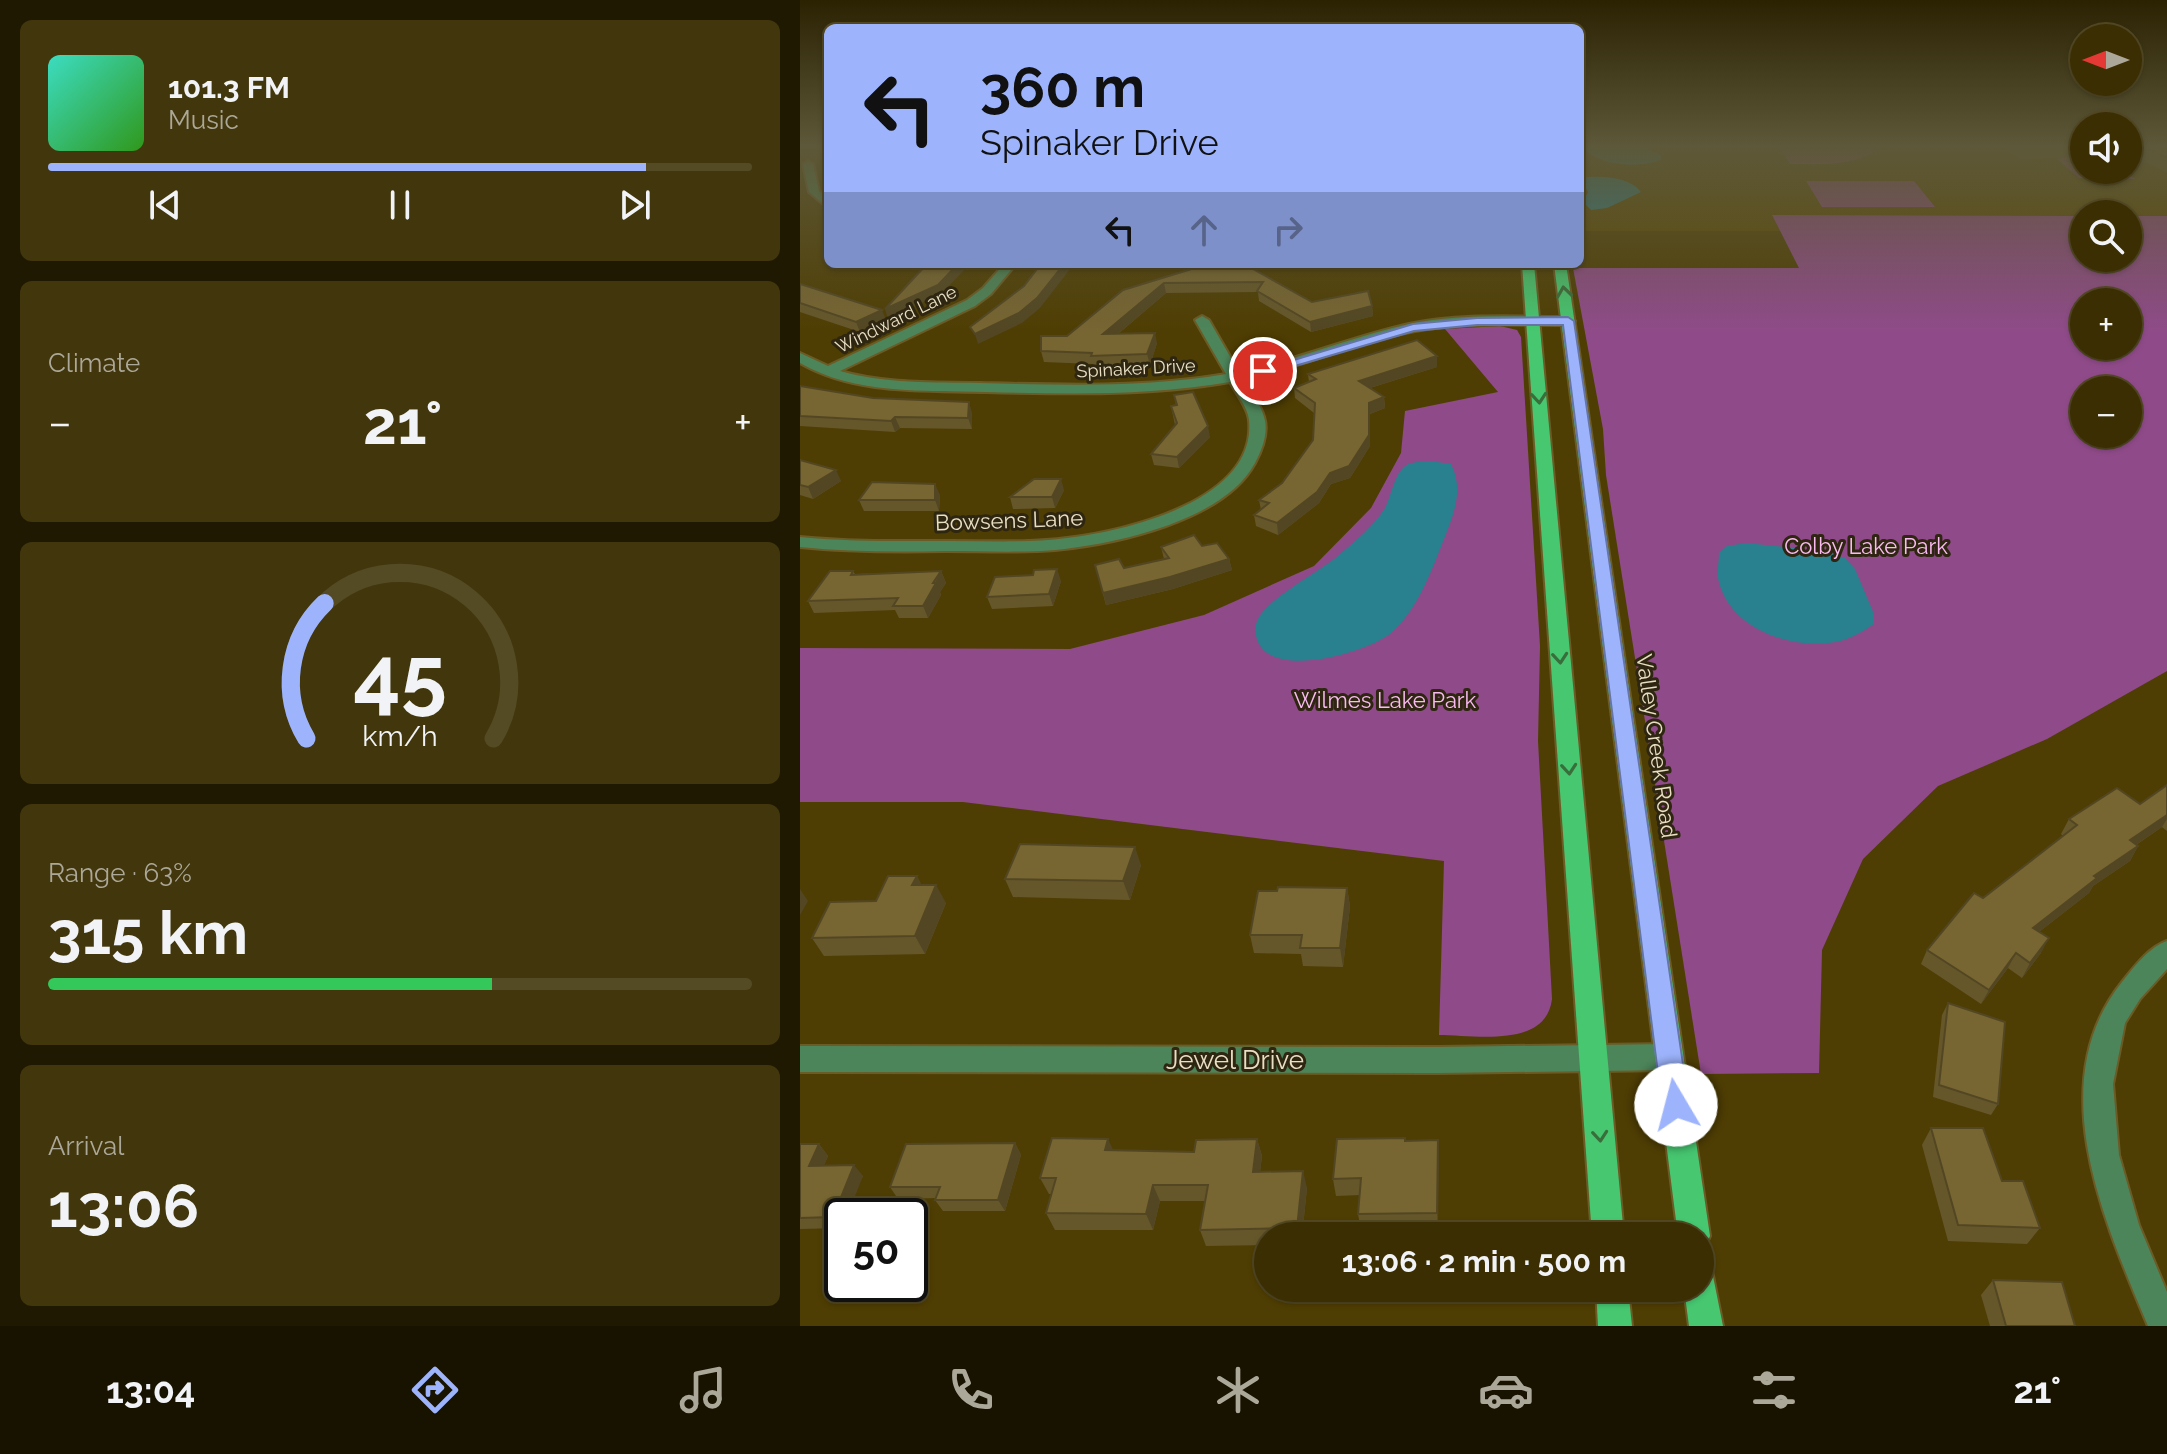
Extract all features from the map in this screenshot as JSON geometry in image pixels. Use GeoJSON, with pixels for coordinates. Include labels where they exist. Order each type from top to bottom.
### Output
{"type":"FeatureCollection","features":[{"type":"Feature","properties":{"kind":"main road"},"geometry":{"type":"LineString","coordinates":[[1528,268],[1607,1222]]}},
{"type":"Feature","properties":{"kind":"main road","name":"Valley Creek Road"},"geometry":{"type":"LineString","coordinates":[[1561,268],[1692,1222]]}},
{"type":"Feature","properties":{"kind":"main road"},"geometry":{"type":"LineString","coordinates":[[1613,1302],[1615,1326]]}},
{"type":"Feature","properties":{"kind":"main road"},"geometry":{"type":"LineString","coordinates":[[1703,1302],[1706,1326]]}},
{"type":"Feature","properties":{"kind":"street","name":"Windward Lane"},"geometry":{"type":"LineString","coordinates":[[829,371],[971,303],[987,291],[1007,268]]}},
{"type":"Feature","properties":{"kind":"street","name":"Bowsens Lane"},"geometry":{"type":"LineString","coordinates":[[800,542],[855,546],[1066,544],[1124,533],[1199,504],[1245,469],[1256,450],[1260,434],[1257,417],[1202,320]]}},
{"type":"Feature","properties":{"kind":"street","name":"Spinaker Drive"},"geometry":{"type":"LineString","coordinates":[[800,357],[829,371],[902,385],[1103,390],[1235,377],[1291,364],[1413,327],[1441,323],[1568,321]]}},
{"type":"Feature","properties":{"kind":"street"},"geometry":{"type":"LineString","coordinates":[[2165,1326],[2119,1216],[2099,1139],[2099,1073],[2112,1020],[2137,981],[2167,952]]}},
{"type":"Feature","properties":{"kind":"street","name":"Jewel Drive"},"geometry":{"type":"LineString","coordinates":[[800,1059],[1669,1057]]}},
{"type":"Feature","properties":{"kind":"shaded area"},"geometry":{"type":"Polygon","coordinates":[[[1584,208],[2070,208],[2070,216],[1773,215],[1780,231],[1584,231],[1584,208]]]}},
{"type":"Feature","properties":{"kind":"shaded area"},"geometry":{"type":"Polygon","coordinates":[[[2142,208],[2167,208],[2167,216],[2142,216],[2142,208]]]}},
{"type":"Feature","properties":{"kind":"green space","name":"Colby Lake Park"},"geometry":{"type":"Polygon","coordinates":[[[1772,215],[2070,216],[2070,272],[2142,272],[2142,216],[2167,216],[2167,671],[2047,739],[1938,786],[1863,859],[1822,950],[1819,1073],[1701,1074],[1606,475],[1603,429],[1573,268],[1799,268],[1772,215]]]}},
{"type":"Feature","properties":{"kind":"green space","name":"Wilmes Lake Park"},"geometry":{"type":"Polygon","coordinates":[[[1500,326],[1517,330],[1521,337],[1540,646],[1538,741],[1552,999],[1547,1015],[1537,1026],[1507,1036],[1439,1035],[1444,861],[963,802],[800,802],[800,648],[1070,649],[1204,615],[1314,566],[1371,508],[1401,453],[1405,411],[1498,392],[1445,329],[1500,326]]]}},
{"type":"Feature","properties":{"kind":"water"},"geometry":{"type":"Polygon","coordinates":[[[1430,461],[1451,464],[1457,483],[1456,502],[1429,577],[1400,624],[1379,641],[1322,659],[1282,659],[1267,653],[1258,642],[1255,630],[1264,611],[1330,562],[1369,528],[1385,508],[1396,478],[1405,466],[1430,461]]]}},
{"type":"Feature","properties":{"kind":"water"},"geometry":{"type":"Polygon","coordinates":[[[1746,543],[1824,551],[1845,558],[1855,569],[1874,614],[1874,624],[1841,641],[1811,644],[1777,637],[1745,621],[1724,595],[1718,578],[1719,553],[1727,546],[1746,543]]]}},
{"type":"Feature","properties":{"kind":"building"},"geometry":{"type":"Polygon","coordinates":[[[923,268],[954,268],[938,285],[885,309],[923,268]]]}},
{"type":"Feature","properties":{"kind":"building"},"geometry":{"type":"Polygon","coordinates":[[[1038,268],[1061,268],[1037,298],[1019,313],[975,334],[970,327],[1024,286],[1038,268]]]}},
{"type":"Feature","properties":{"kind":"building"},"geometry":{"type":"Polygon","coordinates":[[[1195,268],[1251,268],[1312,302],[1368,291],[1372,306],[1310,322],[1257,291],[1263,282],[1164,283],[1103,334],[1155,333],[1147,354],[1091,356],[1092,353],[1041,351],[1041,336],[1067,336],[1123,290],[1195,268]]]}},
{"type":"Feature","properties":{"kind":"building"},"geometry":{"type":"Polygon","coordinates":[[[800,284],[882,310],[856,322],[800,303],[800,284]]]}},
{"type":"Feature","properties":{"kind":"building"},"geometry":{"type":"Polygon","coordinates":[[[1417,340],[1437,356],[1359,381],[1384,397],[1369,403],[1369,435],[1349,466],[1330,473],[1317,492],[1277,523],[1254,515],[1269,503],[1259,500],[1282,483],[1313,440],[1315,403],[1294,388],[1316,379],[1308,374],[1417,340]]]}},
{"type":"Feature","properties":{"kind":"building"},"geometry":{"type":"Polygon","coordinates":[[[800,386],[873,398],[969,402],[968,418],[895,417],[891,421],[800,416],[800,386]]]}},
{"type":"Feature","properties":{"kind":"building"},"geometry":{"type":"Polygon","coordinates":[[[1193,392],[1208,426],[1177,457],[1151,454],[1177,423],[1171,406],[1177,405],[1174,395],[1193,392]]]}},
{"type":"Feature","properties":{"kind":"building"},"geometry":{"type":"Polygon","coordinates":[[[800,460],[836,470],[808,487],[800,485],[800,460]]]}},
{"type":"Feature","properties":{"kind":"building"},"geometry":{"type":"Polygon","coordinates":[[[1034,479],[1061,479],[1052,497],[1010,497],[1034,479]]]}},
{"type":"Feature","properties":{"kind":"building"},"geometry":{"type":"Polygon","coordinates":[[[872,482],[935,484],[935,500],[859,500],[872,482]]]}},
{"type":"Feature","properties":{"kind":"building"},"geometry":{"type":"Polygon","coordinates":[[[1194,535],[1202,546],[1217,543],[1229,559],[1103,593],[1095,565],[1119,559],[1124,568],[1169,558],[1161,547],[1194,535]]]}},
{"type":"Feature","properties":{"kind":"building"},"geometry":{"type":"Polygon","coordinates":[[[1057,569],[1049,594],[987,597],[995,577],[1033,575],[1034,570],[1057,569]]]}},
{"type":"Feature","properties":{"kind":"building"},"geometry":{"type":"Polygon","coordinates":[[[830,571],[853,571],[851,575],[941,571],[923,606],[893,606],[898,598],[808,601],[830,571]]]}},
{"type":"Feature","properties":{"kind":"building"},"geometry":{"type":"Polygon","coordinates":[[[2167,785],[2167,815],[2130,840],[2138,846],[2094,876],[2097,878],[2033,928],[2049,938],[2030,963],[2016,953],[1989,990],[1927,950],[1974,893],[1983,898],[2077,825],[2069,819],[2117,788],[2140,804],[2167,785]]]}},
{"type":"Feature","properties":{"kind":"building"},"geometry":{"type":"Polygon","coordinates":[[[1020,844],[1135,847],[1123,881],[1005,879],[1020,844]]]}},
{"type":"Feature","properties":{"kind":"building"},"geometry":{"type":"Polygon","coordinates":[[[888,876],[917,876],[912,885],[936,885],[915,936],[812,938],[830,902],[876,901],[888,876]]]}},
{"type":"Feature","properties":{"kind":"building"},"geometry":{"type":"Polygon","coordinates":[[[1278,887],[1347,888],[1340,948],[1300,948],[1302,935],[1250,935],[1258,891],[1277,891],[1278,887]]]}},
{"type":"Feature","properties":{"kind":"building"},"geometry":{"type":"Polygon","coordinates":[[[1948,1003],[2005,1022],[1998,1104],[1939,1085],[1948,1003]]]}},
{"type":"Feature","properties":{"kind":"building"},"geometry":{"type":"Polygon","coordinates":[[[1931,1128],[1983,1128],[2002,1181],[2023,1181],[2040,1228],[1958,1225],[1931,1128]]]}},
{"type":"Feature","properties":{"kind":"building"},"geometry":{"type":"Polygon","coordinates":[[[1052,1138],[1108,1139],[1105,1150],[1194,1152],[1196,1140],[1257,1139],[1253,1172],[1303,1171],[1298,1222],[1254,1222],[1254,1229],[1200,1230],[1208,1185],[1153,1185],[1146,1214],[1046,1213],[1056,1178],[1040,1178],[1052,1138]]]}},
{"type":"Feature","properties":{"kind":"building"},"geometry":{"type":"Polygon","coordinates":[[[1405,1138],[1405,1141],[1438,1140],[1437,1213],[1358,1214],[1361,1178],[1333,1179],[1337,1139],[1405,1138]]]}},
{"type":"Feature","properties":{"kind":"building"},"geometry":{"type":"Polygon","coordinates":[[[1015,1143],[998,1200],[935,1200],[940,1187],[890,1187],[906,1144],[1015,1143]]]}},
{"type":"Feature","properties":{"kind":"building"},"geometry":{"type":"Polygon","coordinates":[[[800,1144],[819,1144],[809,1166],[854,1165],[841,1198],[824,1198],[824,1217],[800,1218],[800,1144]]]}},
{"type":"Feature","properties":{"kind":"building"},"geometry":{"type":"Polygon","coordinates":[[[1993,1280],[2062,1282],[2075,1326],[2006,1326],[1993,1280]]]}},
{"type":"Feature","properties":{"kind":"route"},"geometry":{"type":"LineString","coordinates":[[1263,371],[1413,327],[1477,321],[1568,321],[1676,1105]]}}]}
